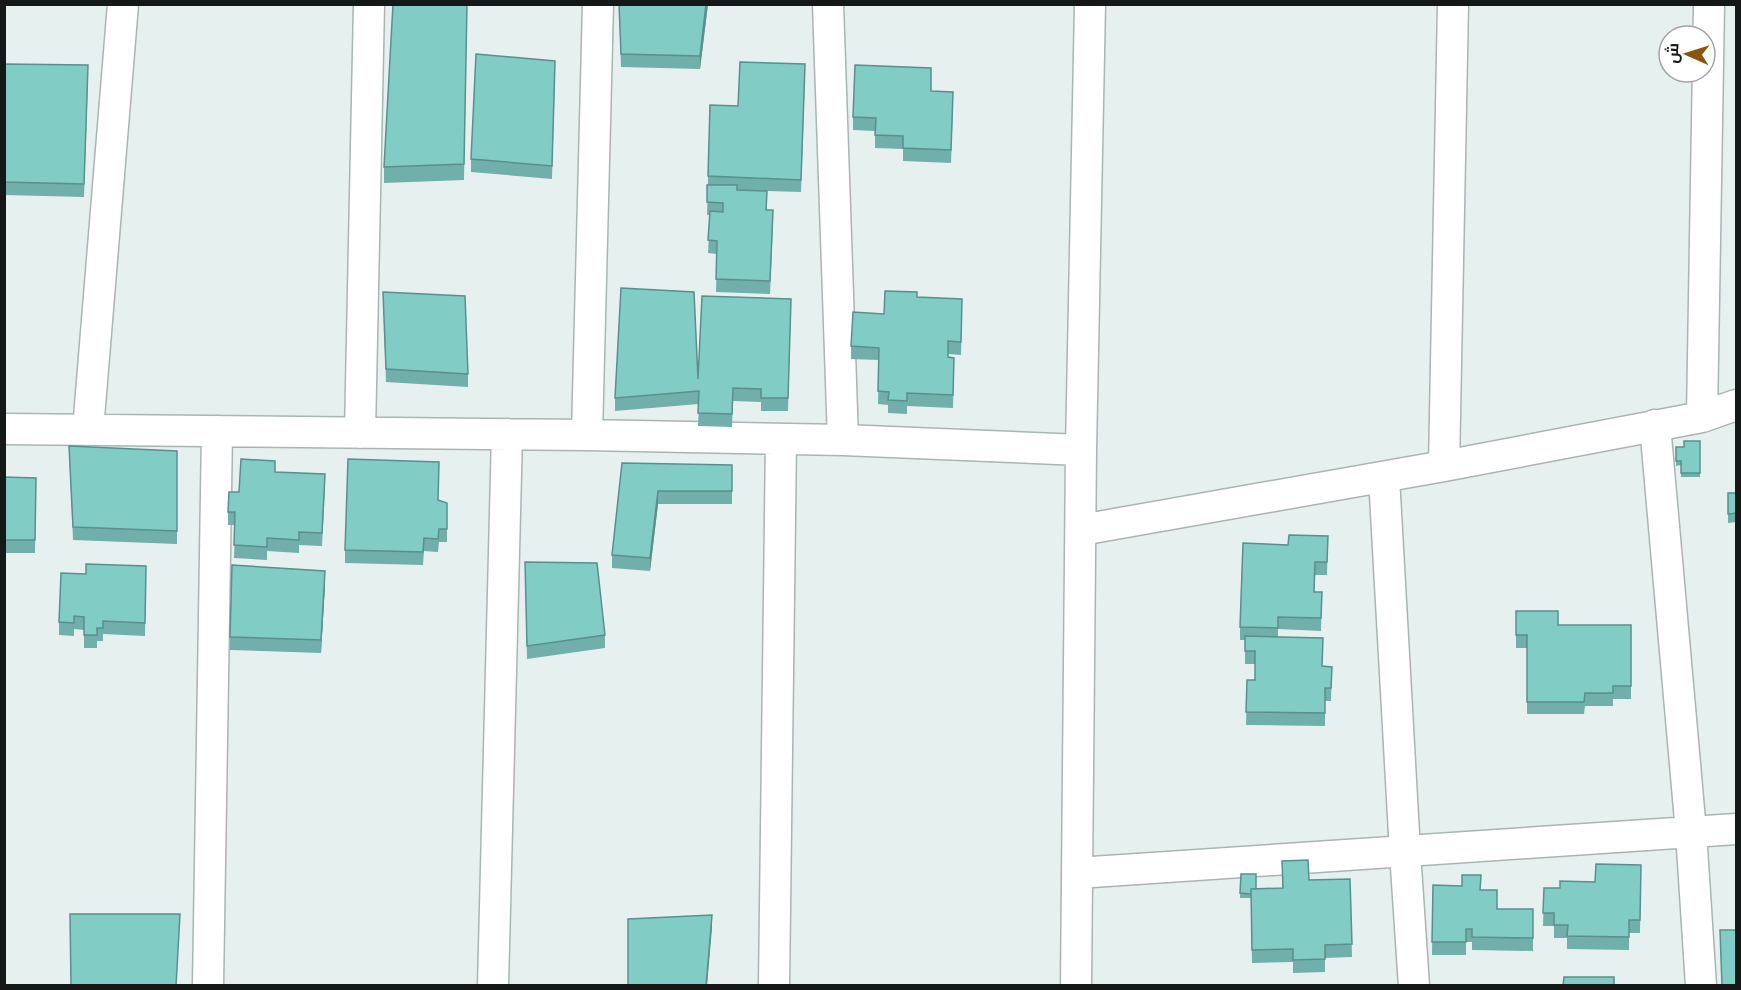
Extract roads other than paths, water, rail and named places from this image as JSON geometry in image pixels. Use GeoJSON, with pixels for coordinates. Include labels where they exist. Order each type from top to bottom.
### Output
{"type":"FeatureCollection","features":[{"type":"Feature","properties":{"kind":"street"},"geometry":{"type":"LineString","coordinates":[[88,430],[123,4]]}},
{"type":"Feature","properties":{"kind":"street"},"geometry":{"type":"LineString","coordinates":[[360,433],[369,4]]}},
{"type":"Feature","properties":{"kind":"street"},"geometry":{"type":"LineString","coordinates":[[587,435],[598,4]]}},
{"type":"Feature","properties":{"kind":"street"},"geometry":{"type":"LineString","coordinates":[[828,4],[843,440]]}},
{"type":"Feature","properties":{"kind":"street"},"geometry":{"type":"LineString","coordinates":[[1076,986],[1081,450],[1090,4]]}},
{"type":"Feature","properties":{"kind":"street"},"geometry":{"type":"LineString","coordinates":[[1444,466],[1453,4]]}},
{"type":"Feature","properties":{"kind":"street"},"geometry":{"type":"LineString","coordinates":[[1702,417],[1709,4]]}},
{"type":"Feature","properties":{"kind":"street"},"geometry":{"type":"LineString","coordinates":[[1081,530],[1384,477],[1702,417],[1737,405]]}},
{"type":"Feature","properties":{"kind":"street"},"geometry":{"type":"LineString","coordinates":[[1656,425],[1691,832],[1701,986]]}},
{"type":"Feature","properties":{"kind":"street"},"geometry":{"type":"LineString","coordinates":[[4,429],[587,435],[843,440],[1081,450]]}},
{"type":"Feature","properties":{"kind":"street"},"geometry":{"type":"LineString","coordinates":[[208,986],[217,431]]}},
{"type":"Feature","properties":{"kind":"street"},"geometry":{"type":"LineString","coordinates":[[493,986],[507,434]]}},
{"type":"Feature","properties":{"kind":"street"},"geometry":{"type":"LineString","coordinates":[[774,986],[781,439]]}},
{"type":"Feature","properties":{"kind":"street"},"geometry":{"type":"LineString","coordinates":[[1384,477],[1414,986]]}},
{"type":"Feature","properties":{"kind":"street"},"geometry":{"type":"LineString","coordinates":[[1077,873],[1737,829]]}}]}
